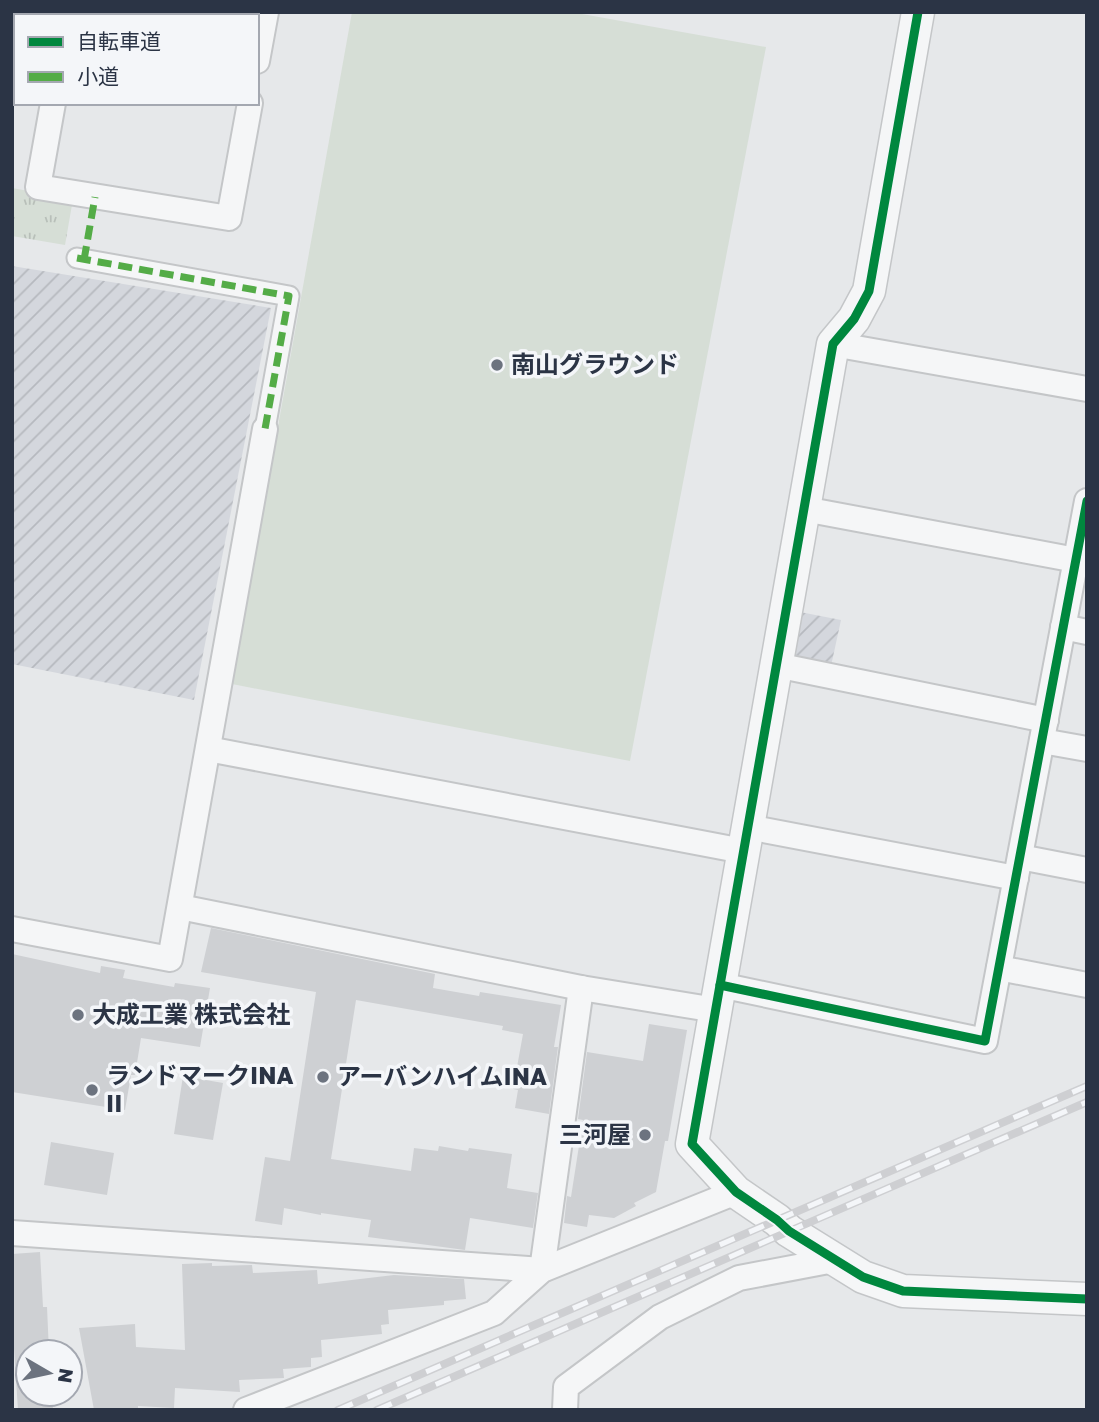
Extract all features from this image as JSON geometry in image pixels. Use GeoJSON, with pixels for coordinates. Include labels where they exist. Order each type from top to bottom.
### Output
{"type":"FeatureCollection","features":[{"type":"Feature","properties":{"kind":"street"},"geometry":{"type":"LineString","coordinates":[[259,49],[266,12]]}},
{"type":"Feature","properties":{"kind":"street"},"geometry":{"type":"LineString","coordinates":[[918,12],[869,291],[854,319],[833,344],[692,1144],[736,1192],[863,1277],[902,1290],[1087,1300]]}},
{"type":"Feature","properties":{"kind":"street"},"geometry":{"type":"LineString","coordinates":[[53,105],[38,187],[229,218],[250,105]]}},
{"type":"Feature","properties":{"kind":"street"},"geometry":{"type":"LineString","coordinates":[[12,929],[170,959],[289,296],[77,258]]}},
{"type":"Feature","properties":{"kind":"street"},"geometry":{"type":"LineString","coordinates":[[833,344],[1087,390]]}},
{"type":"Feature","properties":{"kind":"street"},"geometry":{"type":"LineString","coordinates":[[804,509],[1076,560]]}},
{"type":"Feature","properties":{"kind":"street"},"geometry":{"type":"LineString","coordinates":[[180,907],[581,988],[718,998],[985,1041],[1044,730],[1075,630],[1076,560],[1086,512]]}},
{"type":"Feature","properties":{"kind":"street"},"geometry":{"type":"LineString","coordinates":[[776,666],[1044,730],[1087,749]]}},
{"type":"Feature","properties":{"kind":"street"},"geometry":{"type":"LineString","coordinates":[[208,748],[746,839],[1018,867],[1087,870]]}},
{"type":"Feature","properties":{"kind":"street"},"geometry":{"type":"LineString","coordinates":[[999,968],[1087,985]]}},
{"type":"Feature","properties":{"kind":"street"},"geometry":{"type":"LineString","coordinates":[[542,1270],[581,988]]}},
{"type":"Feature","properties":{"kind":"street"},"geometry":{"type":"LineString","coordinates":[[246,1410],[494,1312],[542,1270],[736,1192]]}},
{"type":"Feature","properties":{"kind":"street"},"geometry":{"type":"LineString","coordinates":[[12,1233],[542,1270]]}},
{"type":"Feature","properties":{"kind":"street"},"geometry":{"type":"LineString","coordinates":[[565,1410],[566,1387],[660,1317],[739,1278],[834,1260]]}},
{"type":"Feature","properties":{"kind":"shaded area"},"geometry":{"type":"Polygon","coordinates":[[[12,266],[271,308],[194,700],[12,664],[12,266]]]}},
{"type":"Feature","properties":{"kind":"shaded area"},"geometry":{"type":"Polygon","coordinates":[[[800,612],[841,620],[831,666],[791,658],[800,612]]]}},
{"type":"Feature","properties":{"kind":"green space","name":"南山グラウンド"},"geometry":{"type":"Polygon","coordinates":[[[352,12],[571,12],[766,47],[630,761],[232,684],[352,12]]]}},
{"type":"Feature","properties":{"kind":"green space"},"geometry":{"type":"Polygon","coordinates":[[[12,188],[73,199],[65,245],[12,236],[12,188]]]}},
{"type":"Feature","properties":{"kind":"building"},"geometry":{"type":"Polygon","coordinates":[[[211,928],[435,974],[433,988],[479,996],[480,992],[561,1005],[554,1047],[558,1047],[549,1114],[515,1108],[518,1090],[513,1089],[523,1034],[502,1030],[503,1026],[356,1000],[331,1159],[411,1171],[414,1148],[438,1151],[439,1146],[512,1154],[507,1188],[538,1193],[533,1228],[470,1218],[465,1250],[368,1237],[371,1220],[321,1213],[284,1208],[282,1225],[255,1221],[265,1157],[290,1161],[316,992],[201,972],[211,928]]]}},
{"type":"Feature","properties":{"kind":"building"},"geometry":{"type":"Polygon","coordinates":[[[12,954],[100,973],[101,966],[125,970],[123,978],[174,987],[175,983],[210,988],[200,1047],[141,1038],[135,1075],[131,1075],[125,1110],[12,1092],[12,954]]]}},
{"type":"Feature","properties":{"kind":"building"},"geometry":{"type":"Polygon","coordinates":[[[649,1024],[687,1030],[668,1141],[665,1141],[656,1192],[634,1203],[636,1206],[614,1218],[589,1215],[587,1227],[564,1223],[567,1196],[571,1197],[583,1120],[578,1119],[587,1052],[643,1061],[649,1024]]]}},
{"type":"Feature","properties":{"kind":"building"},"geometry":{"type":"Polygon","coordinates":[[[183,1076],[223,1083],[213,1140],[174,1134],[183,1076]]]}},
{"type":"Feature","properties":{"kind":"building"},"geometry":{"type":"Polygon","coordinates":[[[51,1142],[114,1153],[107,1195],[44,1185],[51,1142]]]}},
{"type":"Feature","properties":{"kind":"building"},"geometry":{"type":"Polygon","coordinates":[[[40,1252],[43,1307],[47,1307],[48,1338],[14,1338],[14,1349],[12,1318],[12,1254],[40,1252]]]}},
{"type":"Feature","properties":{"kind":"building"},"geometry":{"type":"Polygon","coordinates":[[[182,1264],[252,1265],[253,1273],[317,1270],[318,1284],[394,1275],[464,1279],[466,1299],[444,1301],[444,1305],[388,1310],[389,1324],[381,1325],[382,1334],[321,1340],[322,1357],[311,1358],[311,1367],[283,1369],[284,1378],[239,1380],[240,1392],[175,1388],[174,1408],[138,1406],[138,1410],[94,1410],[84,1355],[84,1338],[81,1338],[79,1328],[135,1324],[136,1347],[185,1350],[182,1264]]]}},
{"type":"Feature","properties":{"kind":"building"},"geometry":{"type":"Polygon","coordinates":[[[18,1408],[53,1410],[18,1410],[18,1408]]]}},
{"type":"Feature","properties":{"kind":"railway"},"geometry":{"type":"LineString","coordinates":[[338,1410],[1087,1086]]}},
{"type":"Feature","properties":{"kind":"railway"},"geometry":{"type":"LineString","coordinates":[[377,1410],[1087,1102]]}},
{"type":"Feature","properties":{"kind":"marked path"},"geometry":{"type":"LineString","coordinates":[[84,260],[95,197]]}},
{"type":"Feature","properties":{"kind":"marked path"},"geometry":{"type":"LineString","coordinates":[[77,258],[289,296],[265,429]]}},
{"type":"Feature","properties":{"kind":"cycle path"},"geometry":{"type":"LineString","coordinates":[[918,12],[869,291],[854,319],[833,344],[692,1144],[736,1192],[789,1231],[863,1277],[903,1291],[1087,1299]]}},
{"type":"Feature","properties":{"kind":"cycle path"},"geometry":{"type":"LineString","coordinates":[[720,985],[985,1041],[1087,501]]}},
{"type":"Feature","properties":{"kind":"place","name":"南山グラウンド"},"geometry":{"type":"Point","coordinates":[497,365]}},
{"type":"Feature","properties":{"kind":"place","name":"大成工業 株式会社"},"geometry":{"type":"Point","coordinates":[78,1015]}},
{"type":"Feature","properties":{"kind":"place","name":"アーバンハイムINA"},"geometry":{"type":"Point","coordinates":[323,1077]}},
{"type":"Feature","properties":{"kind":"place","name":"ランドマークINA II"},"geometry":{"type":"Point","coordinates":[92,1090]}},
{"type":"Feature","properties":{"kind":"place","name":"三河屋"},"geometry":{"type":"Point","coordinates":[645,1135]}}]}
